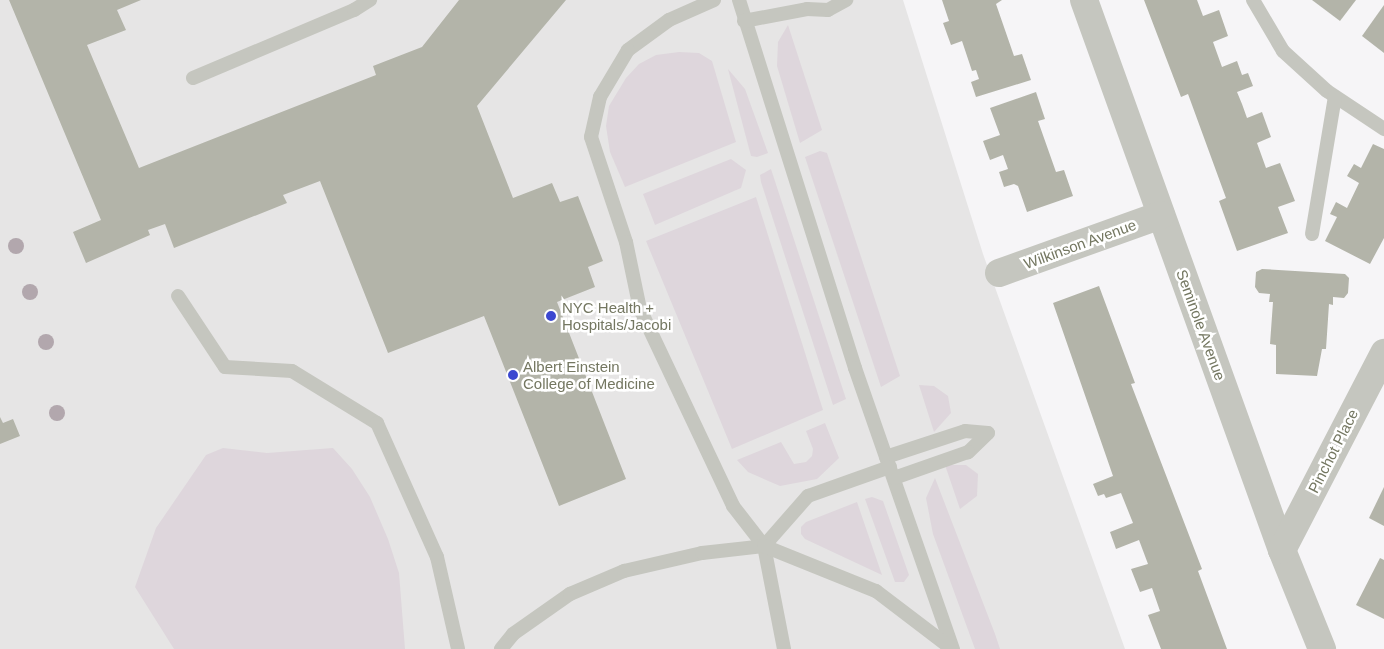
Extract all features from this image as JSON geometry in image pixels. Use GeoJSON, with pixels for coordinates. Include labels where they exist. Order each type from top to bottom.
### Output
{"type":"FeatureCollection","features":[{"type":"Feature","properties":{"kind":"street","name":"Seminole Avenue"},"geometry":{"type":"LineString","coordinates":[[1084,0],[1282,550],[1322,649]]}},
{"type":"Feature","properties":{"kind":"street","name":"Wilkinson Avenue"},"geometry":{"type":"LineString","coordinates":[[999,273],[1161,215]]}},
{"type":"Feature","properties":{"kind":"street","name":"Pinchot Place"},"geometry":{"type":"LineString","coordinates":[[1282,550],[1384,353]]}},
{"type":"Feature","properties":{"kind":"lane"},"geometry":{"type":"LineString","coordinates":[[193,78],[354,10],[370,0]]}},
{"type":"Feature","properties":{"kind":"lane"},"geometry":{"type":"LineString","coordinates":[[714,0],[670,20],[628,50],[600,97],[590,137],[626,242],[640,309],[733,506],[764,546],[784,649]]}},
{"type":"Feature","properties":{"kind":"lane"},"geometry":{"type":"LineString","coordinates":[[739,0],[744,21],[890,467],[952,649]]}},
{"type":"Feature","properties":{"kind":"lane"},"geometry":{"type":"LineString","coordinates":[[744,21],[807,9],[828,10],[846,0]]}},
{"type":"Feature","properties":{"kind":"lane"},"geometry":{"type":"LineString","coordinates":[[1253,0],[1284,51],[1336,97],[1384,129]]}},
{"type":"Feature","properties":{"kind":"lane"},"geometry":{"type":"LineString","coordinates":[[1312,234],[1336,97]]}},
{"type":"Feature","properties":{"kind":"lane"},"geometry":{"type":"LineString","coordinates":[[178,296],[225,367],[292,371],[377,423],[437,557],[458,649]]}},
{"type":"Feature","properties":{"kind":"lane"},"geometry":{"type":"LineString","coordinates":[[764,546],[808,496],[890,467],[965,432],[988,433],[968,452],[890,467]]}},
{"type":"Feature","properties":{"kind":"lane"},"geometry":{"type":"LineString","coordinates":[[501,649],[513,634],[570,594],[624,571],[702,553],[764,546],[876,591],[952,649]]}},
{"type":"Feature","properties":{"kind":"shaded area","name":"Albert Einstein College of Medicine"},"geometry":{"type":"Polygon","coordinates":[[[0,0],[903,0],[983,254],[1125,649],[0,649],[0,0]]]}},
{"type":"Feature","properties":{"kind":"shaded area"},"geometry":{"type":"Polygon","coordinates":[[[788,25],[822,130],[800,143],[777,66],[778,42],[788,25]]]}},
{"type":"Feature","properties":{"kind":"shaded area"},"geometry":{"type":"Polygon","coordinates":[[[679,52],[699,53],[712,61],[736,142],[625,187],[610,152],[606,126],[609,106],[626,78],[639,64],[656,55],[679,52]]]}},
{"type":"Feature","properties":{"kind":"shaded area"},"geometry":{"type":"Polygon","coordinates":[[[728,69],[745,89],[768,153],[757,157],[751,156],[728,69]]]}},
{"type":"Feature","properties":{"kind":"shaded area"},"geometry":{"type":"Polygon","coordinates":[[[820,151],[827,153],[900,376],[881,387],[805,157],[820,151]]]}},
{"type":"Feature","properties":{"kind":"shaded area"},"geometry":{"type":"Polygon","coordinates":[[[731,159],[746,170],[741,188],[655,225],[643,194],[731,159]]]}},
{"type":"Feature","properties":{"kind":"shaded area"},"geometry":{"type":"Polygon","coordinates":[[[771,169],[846,399],[833,405],[761,182],[760,175],[771,169]]]}},
{"type":"Feature","properties":{"kind":"shaded area"},"geometry":{"type":"Polygon","coordinates":[[[756,197],[823,410],[732,449],[646,241],[756,197]]]}},
{"type":"Feature","properties":{"kind":"shaded area"},"geometry":{"type":"Polygon","coordinates":[[[919,385],[934,386],[948,396],[951,413],[934,432],[919,385]]]}},
{"type":"Feature","properties":{"kind":"shaded area"},"geometry":{"type":"Polygon","coordinates":[[[825,423],[839,458],[817,479],[780,486],[748,472],[737,460],[781,442],[794,464],[806,462],[812,456],[813,449],[806,431],[825,423]]]}},
{"type":"Feature","properties":{"kind":"shaded area"},"geometry":{"type":"Polygon","coordinates":[[[223,448],[267,453],[333,448],[352,469],[370,497],[388,539],[399,573],[405,649],[174,649],[135,587],[156,528],[206,455],[223,448]]]}},
{"type":"Feature","properties":{"kind":"shaded area"},"geometry":{"type":"Polygon","coordinates":[[[945,465],[966,465],[978,474],[977,496],[960,509],[945,465]]]}},
{"type":"Feature","properties":{"kind":"shaded area"},"geometry":{"type":"Polygon","coordinates":[[[935,478],[1000,649],[975,649],[933,534],[926,498],[935,478]]]}},
{"type":"Feature","properties":{"kind":"shaded area"},"geometry":{"type":"Polygon","coordinates":[[[872,497],[883,501],[909,575],[904,582],[895,582],[865,499],[872,497]]]}},
{"type":"Feature","properties":{"kind":"shaded area"},"geometry":{"type":"Polygon","coordinates":[[[857,502],[882,575],[805,539],[801,534],[801,527],[806,522],[857,502]]]}},
{"type":"Feature","properties":{"kind":"building"},"geometry":{"type":"Polygon","coordinates":[[[9,0],[141,0],[117,10],[126,30],[87,45],[139,168],[376,75],[373,66],[422,47],[459,0],[566,0],[477,106],[513,198],[552,183],[560,202],[578,196],[603,261],[588,267],[595,287],[557,302],[626,479],[559,506],[484,316],[388,353],[320,181],[283,195],[287,203],[174,248],[165,224],[148,230],[150,235],[86,263],[73,232],[101,220],[9,0]]]}},
{"type":"Feature","properties":{"kind":"building"},"geometry":{"type":"Polygon","coordinates":[[[942,0],[1002,0],[996,4],[1014,56],[1022,54],[1031,80],[976,97],[971,82],[979,79],[976,70],[972,71],[962,41],[951,45],[943,23],[949,21],[942,0]]]}},
{"type":"Feature","properties":{"kind":"building"},"geometry":{"type":"Polygon","coordinates":[[[1144,0],[1197,0],[1203,16],[1219,10],[1228,36],[1213,42],[1222,67],[1237,61],[1242,75],[1248,73],[1253,86],[1237,92],[1247,118],[1262,112],[1271,137],[1257,143],[1266,168],[1280,163],[1295,201],[1278,207],[1288,233],[1237,251],[1219,201],[1226,198],[1188,94],[1181,97],[1144,0]]]}},
{"type":"Feature","properties":{"kind":"building"},"geometry":{"type":"Polygon","coordinates":[[[1312,0],[1356,0],[1340,21],[1312,0]]]}},
{"type":"Feature","properties":{"kind":"building"},"geometry":{"type":"Polygon","coordinates":[[[1384,5],[1384,53],[1362,36],[1384,5]]]}},
{"type":"Feature","properties":{"kind":"building"},"geometry":{"type":"Polygon","coordinates":[[[1036,92],[1045,119],[1038,121],[1056,172],[1064,170],[1073,196],[1027,212],[1018,186],[1014,184],[1004,187],[999,172],[1008,169],[1003,155],[990,160],[983,141],[1000,135],[990,108],[1036,92]]]}},
{"type":"Feature","properties":{"kind":"building"},"geometry":{"type":"Polygon","coordinates":[[[1373,144],[1384,149],[1384,238],[1370,264],[1325,241],[1337,217],[1330,214],[1336,202],[1347,208],[1359,183],[1347,176],[1354,164],[1361,168],[1373,144]]]}},
{"type":"Feature","properties":{"kind":"building"},"geometry":{"type":"Polygon","coordinates":[[[1262,269],[1345,274],[1349,278],[1348,293],[1344,298],[1333,297],[1333,305],[1329,304],[1326,349],[1322,349],[1317,376],[1276,374],[1276,345],[1270,344],[1273,302],[1269,302],[1270,294],[1259,293],[1255,287],[1256,272],[1262,269]]]}},
{"type":"Feature","properties":{"kind":"building"},"geometry":{"type":"Polygon","coordinates":[[[1099,286],[1135,383],[1131,384],[1202,569],[1198,571],[1227,649],[1161,649],[1148,615],[1160,611],[1152,588],[1140,592],[1131,569],[1148,564],[1139,540],[1116,549],[1110,532],[1133,523],[1121,493],[1106,498],[1104,494],[1098,496],[1093,484],[1113,476],[1053,303],[1099,286]]]}},
{"type":"Feature","properties":{"kind":"building"},"geometry":{"type":"Polygon","coordinates":[[[0,417],[3,423],[13,419],[20,436],[0,444],[0,417]]]}},
{"type":"Feature","properties":{"kind":"building"},"geometry":{"type":"Polygon","coordinates":[[[1384,487],[1384,526],[1369,518],[1384,487]]]}},
{"type":"Feature","properties":{"kind":"building"},"geometry":{"type":"Polygon","coordinates":[[[1380,558],[1384,560],[1384,619],[1356,605],[1380,558]]]}},
{"type":"Feature","properties":{"kind":"place","name":"NYC Health + Hospitals/Jacobi"},"geometry":{"type":"Point","coordinates":[551,316]}},
{"type":"Feature","properties":{"kind":"place","name":"Albert Einstein College of Medicine"},"geometry":{"type":"Point","coordinates":[513,375]}}]}
